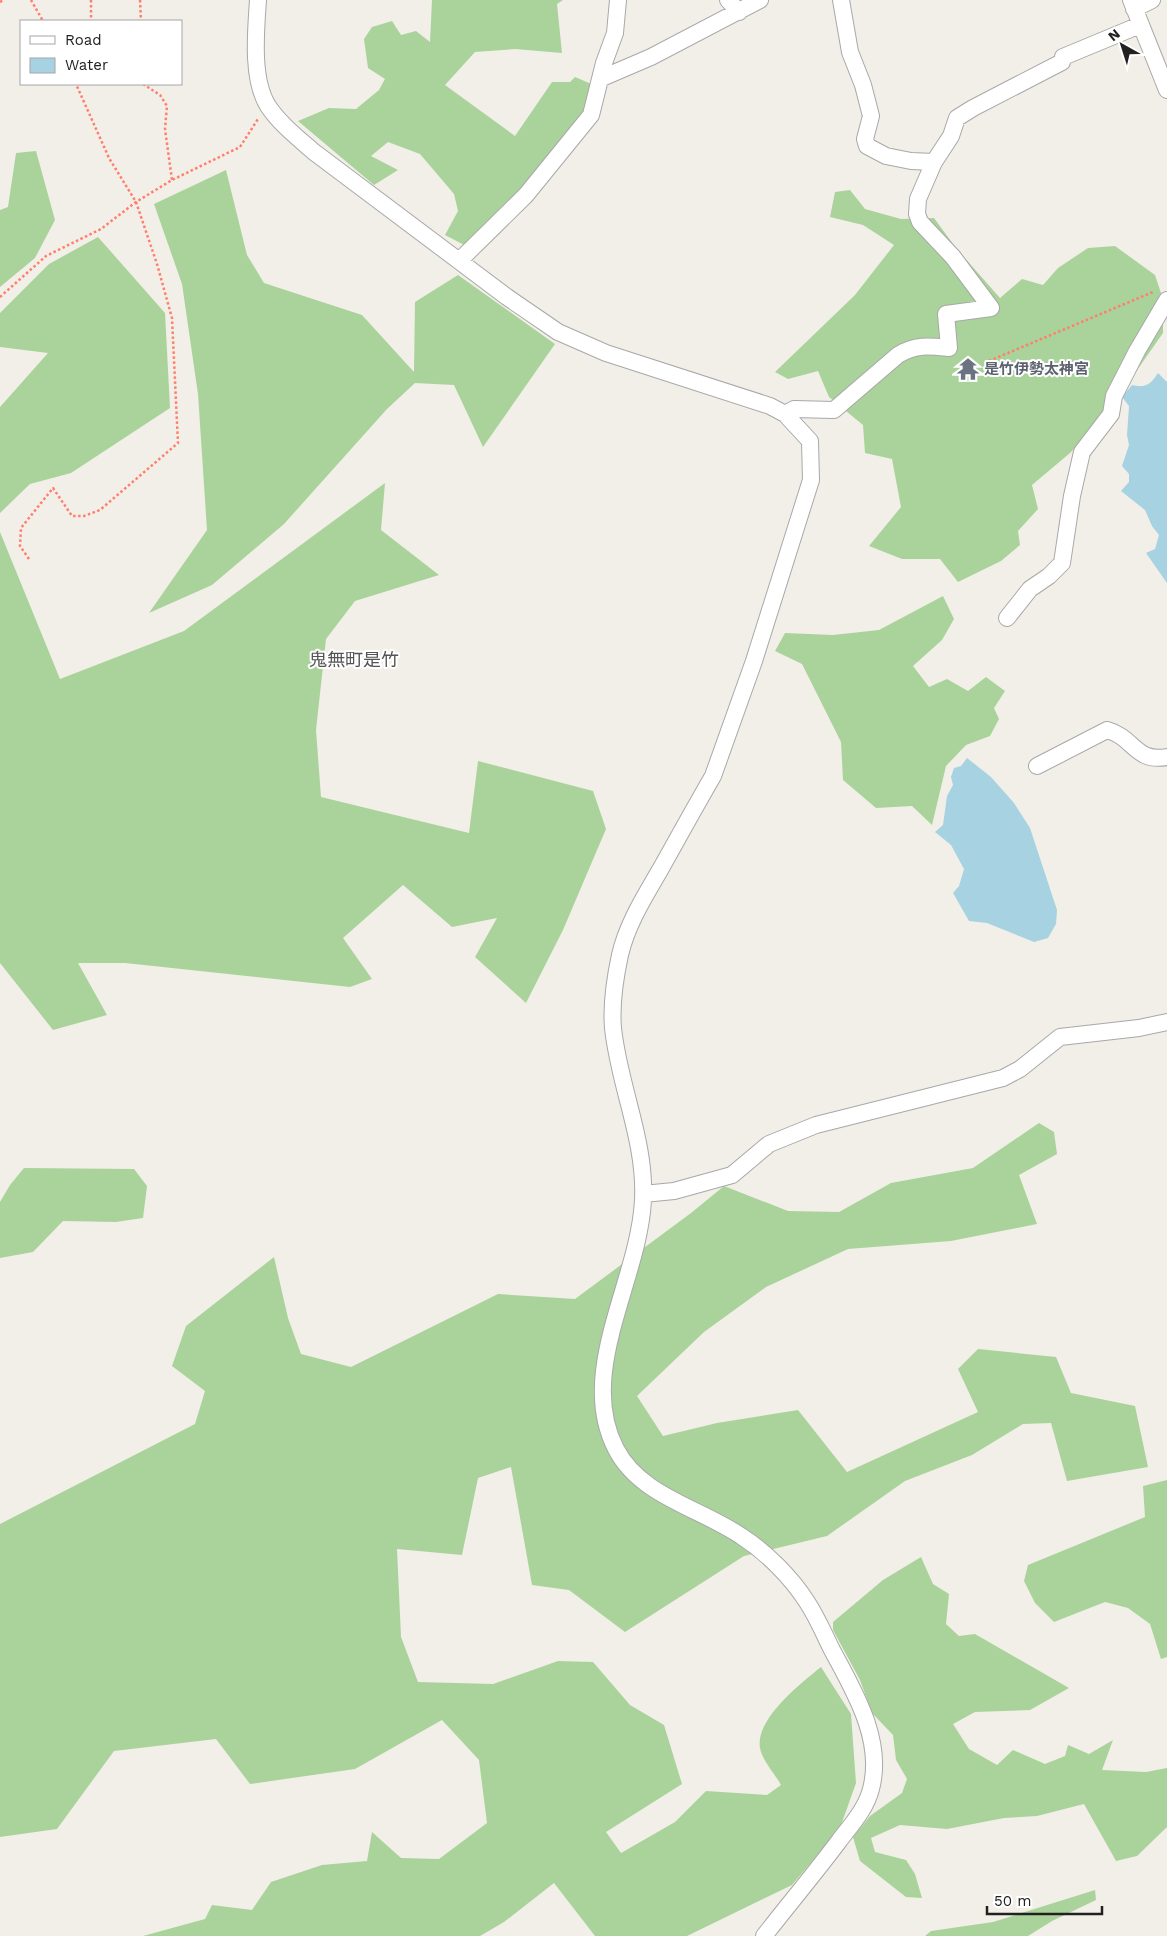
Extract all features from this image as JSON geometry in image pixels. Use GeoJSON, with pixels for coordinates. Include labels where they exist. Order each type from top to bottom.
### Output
{"type":"FeatureCollection","features":[{"type":"Feature","properties":{"kind":"street"},"geometry":{"type":"LineString","coordinates":[[258,0],[257,67],[268,105],[293,134],[314,152],[507,298],[558,332],[606,353],[744,396],[785,414],[810,441],[811,480],[754,661],[713,776],[629,928],[621,949],[614,982],[613,1026],[619,1062],[629,1099],[642,1175],[643,1194],[640,1226],[605,1365],[601,1396],[608,1432],[618,1454],[638,1477],[654,1489],[741,1535],[765,1554],[788,1577],[807,1602],[864,1712],[871,1739],[873,1770],[871,1790],[860,1814],[764,1936]]}},
{"type":"Feature","properties":{"kind":"street"},"geometry":{"type":"LineString","coordinates":[[459,261],[526,195],[591,115],[615,33],[618,0]]}},
{"type":"Feature","properties":{"kind":"street"},"geometry":{"type":"LineString","coordinates":[[602,78],[651,57],[734,6],[760,0]]}},
{"type":"Feature","properties":{"kind":"street"},"geometry":{"type":"LineString","coordinates":[[841,0],[850,52],[863,84],[871,116],[864,139],[867,146],[886,156],[911,161],[934,162]]}},
{"type":"Feature","properties":{"kind":"street"},"geometry":{"type":"LineString","coordinates":[[1152,0],[1132,5],[1167,90]]}},
{"type":"Feature","properties":{"kind":"street"},"geometry":{"type":"LineString","coordinates":[[785,414],[794,410],[834,410],[898,355],[910,348],[924,346],[949,348],[946,314],[991,308],[989,302],[952,257],[920,222],[917,214],[918,198],[934,162],[951,136],[957,118],[1062,62],[1063,56],[1140,25]]}},
{"type":"Feature","properties":{"kind":"street"},"geometry":{"type":"LineString","coordinates":[[1007,618],[1030,589],[1049,576],[1062,563],[1072,496],[1082,452],[1111,414],[1114,396],[1163,295]]}},
{"type":"Feature","properties":{"kind":"street"},"geometry":{"type":"LineString","coordinates":[[1037,766],[1107,730],[1117,733],[1141,755],[1154,760],[1167,757]]}},
{"type":"Feature","properties":{"kind":"street"},"geometry":{"type":"LineString","coordinates":[[643,1194],[674,1191],[732,1175],[769,1144],[816,1125],[1003,1078],[1020,1069],[1060,1037],[1140,1028],[1167,1022]]}},
{"type":"Feature","properties":{"kind":"path"},"geometry":{"type":"LineString","coordinates":[[0,2],[4,0]]}},
{"type":"Feature","properties":{"kind":"path"},"geometry":{"type":"LineString","coordinates":[[31,0],[42,20]]}},
{"type":"Feature","properties":{"kind":"path"},"geometry":{"type":"LineString","coordinates":[[91,0],[91,20]]}},
{"type":"Feature","properties":{"kind":"path"},"geometry":{"type":"LineString","coordinates":[[140,0],[141,20]]}},
{"type":"Feature","properties":{"kind":"path"},"geometry":{"type":"LineString","coordinates":[[30,559],[20,546],[21,528],[52,488],[72,516],[84,516],[100,510],[178,443],[172,318],[157,264],[136,202],[109,158],[76,85]]}},
{"type":"Feature","properties":{"kind":"path"},"geometry":{"type":"LineString","coordinates":[[145,85],[160,95],[167,106],[165,129],[172,180]]}},
{"type":"Feature","properties":{"kind":"path"},"geometry":{"type":"LineString","coordinates":[[0,298],[46,256],[101,229],[136,202],[172,180],[240,147],[268,105]]}},
{"type":"Feature","properties":{"kind":"path"},"geometry":{"type":"LineString","coordinates":[[988,361],[1163,295]]}},
{"type":"Feature","properties":{"kind":"green space"},"geometry":{"type":"Polygon","coordinates":[[[432,0],[563,0],[557,4],[562,53],[515,49],[475,52],[445,85],[515,136],[552,82],[570,82],[575,77],[596,86],[587,114],[523,192],[468,247],[445,235],[458,211],[454,194],[420,154],[388,142],[371,156],[398,170],[374,185],[298,121],[329,108],[356,109],[379,90],[385,79],[368,68],[364,39],[372,27],[392,21],[401,35],[416,31],[430,42],[432,0]]]}},
{"type":"Feature","properties":{"kind":"green space"},"geometry":{"type":"Polygon","coordinates":[[[36,151],[55,220],[35,258],[0,287],[0,210],[8,207],[16,153],[36,151]]]}},
{"type":"Feature","properties":{"kind":"green space"},"geometry":{"type":"Polygon","coordinates":[[[226,170],[247,255],[264,283],[362,315],[414,372],[415,302],[458,275],[555,344],[483,447],[454,385],[415,383],[387,409],[284,524],[212,585],[149,613],[207,530],[198,394],[182,284],[154,204],[226,170]]]}},
{"type":"Feature","properties":{"kind":"green space"},"geometry":{"type":"Polygon","coordinates":[[[850,190],[865,209],[901,219],[934,218],[956,248],[1000,298],[1022,279],[1043,285],[1058,268],[1088,248],[1115,246],[1155,275],[1163,299],[1163,333],[1100,423],[1070,453],[1032,485],[1038,509],[1018,531],[1020,545],[1001,561],[958,582],[940,559],[902,559],[869,546],[901,507],[892,459],[865,453],[863,425],[829,397],[818,371],[788,379],[775,372],[855,295],[894,245],[863,225],[830,217],[835,192],[850,190]]]}},
{"type":"Feature","properties":{"kind":"green space"},"geometry":{"type":"Polygon","coordinates":[[[98,237],[165,313],[170,408],[71,473],[30,484],[0,513],[0,407],[48,353],[0,347],[0,313],[49,264],[98,237]]]}},
{"type":"Feature","properties":{"kind":"green space"},"geometry":{"type":"Polygon","coordinates":[[[385,483],[381,530],[439,575],[355,601],[326,639],[316,730],[321,797],[469,833],[478,761],[593,791],[606,829],[563,930],[526,1003],[475,957],[497,918],[452,927],[403,885],[343,938],[372,979],[350,987],[125,963],[78,963],[107,1015],[53,1030],[0,963],[0,532],[60,679],[184,631],[385,483]]]}},
{"type":"Feature","properties":{"kind":"green space"},"geometry":{"type":"Polygon","coordinates":[[[943,596],[954,619],[942,640],[913,666],[929,687],[947,679],[968,691],[986,677],[1005,691],[994,708],[999,719],[990,736],[966,745],[946,766],[932,825],[912,806],[876,808],[843,780],[841,742],[802,664],[775,651],[785,633],[833,635],[879,630],[943,596]]]}},
{"type":"Feature","properties":{"kind":"green space"},"geometry":{"type":"Polygon","coordinates":[[[1039,1123],[1054,1132],[1057,1154],[1019,1175],[1037,1224],[951,1241],[848,1249],[766,1287],[704,1332],[637,1396],[663,1436],[717,1423],[798,1410],[847,1472],[978,1412],[958,1369],[978,1349],[1056,1357],[1071,1393],[1135,1406],[1148,1467],[1067,1481],[1051,1423],[1023,1424],[972,1455],[905,1481],[827,1536],[744,1556],[625,1632],[569,1590],[532,1585],[511,1467],[478,1478],[462,1555],[397,1549],[401,1637],[418,1682],[493,1684],[558,1661],[593,1662],[630,1705],[664,1725],[682,1784],[606,1832],[621,1853],[675,1822],[706,1791],[767,1795],[781,1785],[761,1753],[760,1737],[765,1725],[781,1703],[802,1682],[821,1667],[851,1714],[856,1783],[840,1828],[792,1885],[687,1936],[595,1936],[554,1883],[504,1922],[480,1936],[143,1936],[205,1919],[212,1905],[252,1910],[271,1882],[322,1865],[367,1861],[372,1832],[401,1858],[439,1859],[487,1823],[479,1760],[442,1720],[355,1769],[250,1784],[216,1739],[114,1751],[57,1829],[0,1837],[0,1524],[195,1424],[205,1391],[172,1366],[186,1326],[274,1257],[288,1318],[301,1354],[351,1367],[498,1294],[575,1299],[691,1213],[724,1186],[788,1211],[839,1212],[891,1183],[973,1168],[1039,1123]]]}},
{"type":"Feature","properties":{"kind":"green space"},"geometry":{"type":"Polygon","coordinates":[[[24,1168],[134,1169],[147,1186],[143,1218],[116,1222],[63,1221],[33,1252],[0,1258],[0,1202],[10,1185],[24,1168]]]}},
{"type":"Feature","properties":{"kind":"green space"},"geometry":{"type":"Polygon","coordinates":[[[1167,1480],[1167,1657],[1161,1659],[1150,1624],[1128,1608],[1105,1602],[1054,1622],[1035,1603],[1024,1581],[1028,1565],[1145,1517],[1143,1486],[1167,1480]]]}},
{"type":"Feature","properties":{"kind":"green space"},"geometry":{"type":"Polygon","coordinates":[[[921,1557],[933,1584],[949,1594],[946,1624],[959,1636],[975,1634],[1069,1688],[1030,1710],[975,1712],[953,1724],[969,1749],[997,1765],[1013,1750],[1045,1764],[1065,1756],[1068,1745],[1089,1754],[1113,1740],[1102,1770],[1146,1772],[1167,1768],[1167,1827],[1137,1856],[1116,1861],[1084,1804],[1037,1816],[1004,1818],[947,1829],[900,1825],[871,1838],[875,1852],[906,1860],[915,1874],[922,1898],[906,1897],[860,1861],[853,1837],[870,1816],[902,1793],[907,1779],[896,1760],[893,1735],[872,1713],[860,1680],[833,1630],[833,1622],[883,1580],[921,1557]]]}},
{"type":"Feature","properties":{"kind":"green space"},"geometry":{"type":"Polygon","coordinates":[[[1095,1890],[1096,1900],[1052,1921],[1028,1936],[925,1936],[931,1931],[993,1922],[1095,1890]]]}},
{"type":"Feature","properties":{"kind":"water"},"geometry":{"type":"Polygon","coordinates":[[[1158,373],[1167,382],[1167,583],[1146,553],[1155,549],[1159,535],[1152,526],[1145,510],[1121,491],[1129,482],[1129,474],[1122,466],[1129,445],[1127,435],[1129,406],[1122,397],[1132,385],[1147,385],[1158,373]]]}},
{"type":"Feature","properties":{"kind":"water"},"geometry":{"type":"Polygon","coordinates":[[[967,758],[991,777],[1014,803],[1030,828],[1057,910],[1056,924],[1048,938],[1034,942],[987,923],[969,921],[953,893],[959,886],[964,869],[951,845],[935,832],[943,825],[947,796],[953,785],[951,777],[954,768],[961,766],[967,758]]]}},
{"type":"Feature","properties":{"kind":"place","name":"是竹伊勢太神宮"},"geometry":{"type":"Point","coordinates":[968,369]}},
{"type":"Feature","properties":{"kind":"district","name":"鬼無町是竹"},"geometry":{"type":"Point","coordinates":[354,660]}}]}
